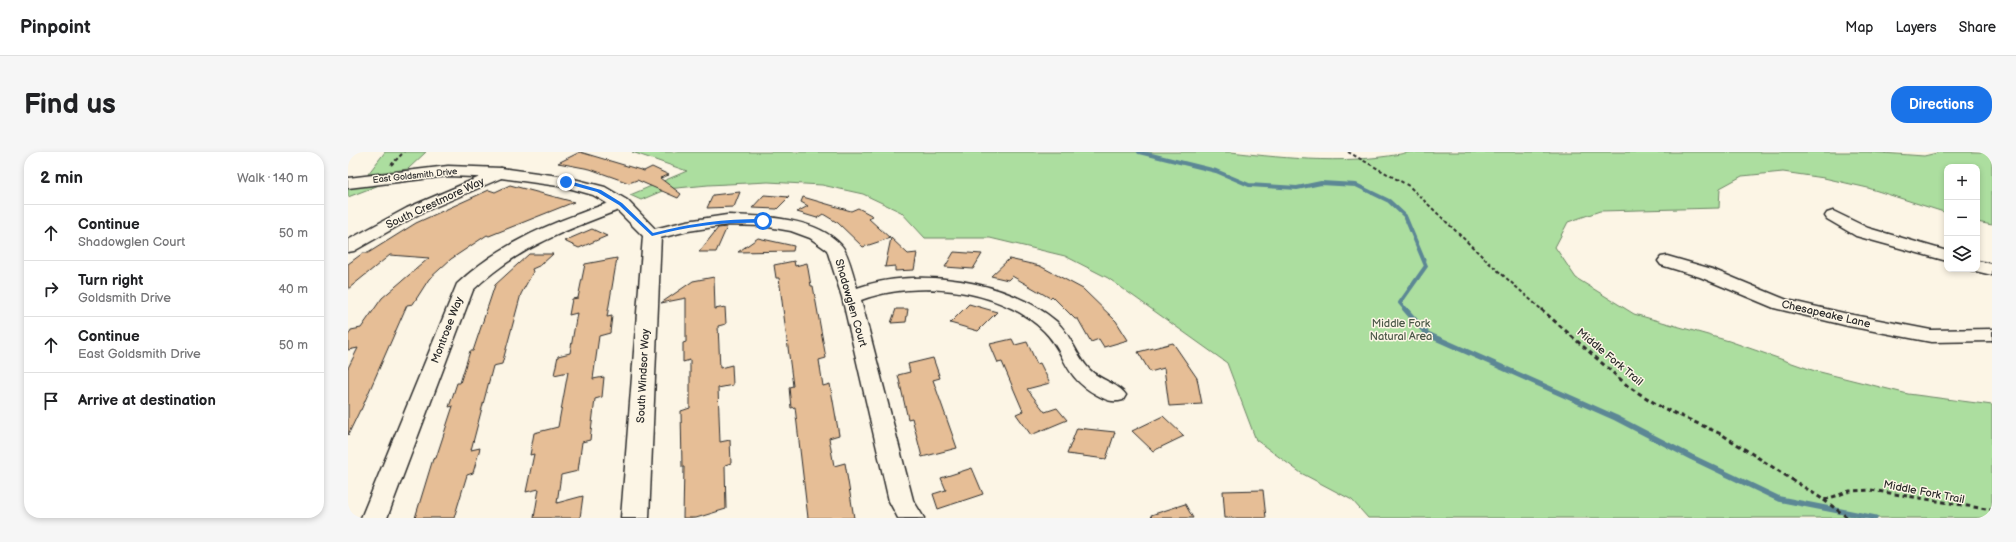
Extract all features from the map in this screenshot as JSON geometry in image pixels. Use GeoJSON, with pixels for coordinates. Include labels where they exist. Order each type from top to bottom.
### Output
{"type":"FeatureCollection","features":[{"type":"Feature","properties":{"kind":"street","name":"East Goldsmith Drive"},"geometry":{"type":"LineString","coordinates":[[348,183],[448,171],[501,173],[566,182],[599,191],[621,204],[652,235]]}},
{"type":"Feature","properties":{"kind":"street","name":"South Crestmore Way"},"geometry":{"type":"LineString","coordinates":[[348,246],[413,211],[501,173]]}},
{"type":"Feature","properties":{"kind":"street","name":"Montrose Way"},"geometry":{"type":"LineString","coordinates":[[374,518],[464,288],[481,270],[515,247],[560,226],[621,204]]}},
{"type":"Feature","properties":{"kind":"street"},"geometry":{"type":"LineString","coordinates":[[1834,216],[1862,232],[1944,255]]}},
{"type":"Feature","properties":{"kind":"street","name":"Shadowglen Court"},"geometry":{"type":"LineString","coordinates":[[652,235],[687,226],[727,220],[763,221],[795,227],[816,234],[835,248],[851,298],[901,501],[912,518]]}},
{"type":"Feature","properties":{"kind":"street","name":"South Windsor Way"},"geometry":{"type":"LineString","coordinates":[[635,518],[652,235]]}},
{"type":"Feature","properties":{"kind":"street","name":"Chesapeake Lane"},"geometry":{"type":"LineString","coordinates":[[1667,261],[1706,274],[1781,304],[1848,320],[1931,336],[1992,336]]}},
{"type":"Feature","properties":{"kind":"street"},"geometry":{"type":"LineString","coordinates":[[1980,267],[1992,270]]}},
{"type":"Feature","properties":{"kind":"street"},"geometry":{"type":"LineString","coordinates":[[851,298],[878,287],[928,284],[968,287],[1000,296],[1036,314],[1051,327],[1086,378],[1115,395]]}},
{"type":"Feature","properties":{"kind":"path","name":"Middle Fork Trail"},"geometry":{"type":"LineString","coordinates":[[1348,152],[1409,186],[1487,261],[1630,387],[1661,407],[1721,434],[1824,500],[1852,490],[1893,492],[1953,506],[1992,510]]}},
{"type":"Feature","properties":{"kind":"path"},"geometry":{"type":"LineString","coordinates":[[1824,500],[1848,518]]}},
{"type":"Feature","properties":{"kind":"green space"},"geometry":{"type":"Polygon","coordinates":[[[385,152],[426,152],[408,169],[368,174],[385,152]]]}},
{"type":"Feature","properties":{"kind":"green space","name":"Middle Fork Natural Area"},"geometry":{"type":"Polygon","coordinates":[[[632,152],[1231,152],[1298,159],[1344,160],[1388,156],[1410,152],[1868,152],[1924,156],[1941,152],[1992,152],[1992,225],[1980,223],[1980,164],[1944,164],[1944,212],[1868,188],[1824,178],[1783,172],[1742,176],[1720,188],[1719,208],[1600,211],[1568,222],[1555,247],[1576,278],[1634,314],[1729,341],[1812,370],[1908,394],[1992,405],[1992,518],[1368,518],[1352,500],[1301,473],[1256,440],[1227,363],[1108,278],[1065,256],[990,238],[925,238],[901,212],[863,194],[822,185],[768,182],[708,185],[667,189],[641,200],[630,195],[687,171],[632,152]]]}},
{"type":"Feature","properties":{"kind":"green space"},"geometry":{"type":"Polygon","coordinates":[[[387,182],[348,197],[348,187],[387,182]]]}},
{"type":"Feature","properties":{"kind":"building"},"geometry":{"type":"Polygon","coordinates":[[[580,152],[644,171],[652,167],[669,175],[660,178],[681,194],[678,198],[637,180],[629,183],[590,169],[558,163],[580,152]]]}},
{"type":"Feature","properties":{"kind":"building"},"geometry":{"type":"Polygon","coordinates":[[[510,185],[574,202],[489,236],[487,235],[451,259],[429,279],[413,304],[407,305],[361,410],[348,435],[348,368],[358,348],[348,350],[348,336],[351,330],[361,328],[382,298],[429,258],[390,255],[348,289],[348,264],[363,253],[368,253],[416,223],[489,190],[495,192],[510,185]]]}},
{"type":"Feature","properties":{"kind":"building"},"geometry":{"type":"Polygon","coordinates":[[[740,192],[734,207],[707,208],[713,195],[740,192]]]}},
{"type":"Feature","properties":{"kind":"building"},"geometry":{"type":"Polygon","coordinates":[[[764,195],[789,197],[777,209],[752,208],[764,195]]]}},
{"type":"Feature","properties":{"kind":"building"},"geometry":{"type":"Polygon","coordinates":[[[803,197],[851,211],[858,208],[873,216],[868,218],[890,238],[863,247],[838,223],[823,214],[817,218],[797,212],[808,206],[801,202],[803,197]]]}},
{"type":"Feature","properties":{"kind":"building"},"geometry":{"type":"Polygon","coordinates":[[[727,227],[716,252],[699,252],[718,228],[727,227]]]}},
{"type":"Feature","properties":{"kind":"building"},"geometry":{"type":"Polygon","coordinates":[[[592,229],[607,236],[579,248],[564,241],[592,229]]]}},
{"type":"Feature","properties":{"kind":"building"},"geometry":{"type":"Polygon","coordinates":[[[758,238],[794,246],[793,251],[738,252],[758,238]]]}},
{"type":"Feature","properties":{"kind":"building"},"geometry":{"type":"Polygon","coordinates":[[[891,238],[908,254],[917,253],[914,270],[895,271],[895,266],[885,267],[891,238]]]}},
{"type":"Feature","properties":{"kind":"building"},"geometry":{"type":"Polygon","coordinates":[[[954,252],[982,254],[973,269],[945,267],[954,252]]]}},
{"type":"Feature","properties":{"kind":"building"},"geometry":{"type":"Polygon","coordinates":[[[529,254],[553,254],[541,265],[532,269],[533,272],[521,294],[502,364],[493,366],[471,450],[480,448],[473,473],[467,475],[454,518],[415,518],[433,459],[436,458],[453,406],[449,407],[457,383],[460,383],[470,351],[473,351],[495,285],[529,254]]]}},
{"type":"Feature","properties":{"kind":"building"},"geometry":{"type":"Polygon","coordinates":[[[617,258],[607,317],[612,316],[610,333],[599,336],[593,379],[604,377],[602,397],[595,399],[590,440],[582,442],[578,471],[561,475],[557,503],[583,496],[580,518],[534,518],[539,489],[526,492],[534,454],[530,455],[534,433],[558,427],[568,372],[554,375],[558,356],[570,353],[577,313],[569,315],[572,299],[578,298],[585,264],[617,258]]]}},
{"type":"Feature","properties":{"kind":"building"},"geometry":{"type":"Polygon","coordinates":[[[1009,259],[1040,266],[1083,289],[1116,321],[1128,340],[1104,347],[1099,339],[1091,342],[1078,319],[1075,319],[1052,296],[1050,298],[1012,276],[1008,280],[991,276],[1009,259]]]}},
{"type":"Feature","properties":{"kind":"building"},"geometry":{"type":"Polygon","coordinates":[[[794,261],[795,266],[807,263],[811,286],[813,286],[826,358],[819,360],[823,386],[830,384],[839,435],[829,438],[834,466],[845,463],[854,518],[808,518],[795,407],[791,408],[789,387],[793,386],[779,278],[776,278],[774,265],[794,261]]]}},
{"type":"Feature","properties":{"kind":"building"},"geometry":{"type":"Polygon","coordinates":[[[714,277],[715,309],[725,307],[726,324],[718,326],[720,368],[732,365],[733,385],[718,388],[720,442],[730,440],[731,463],[725,465],[726,509],[696,518],[683,518],[684,467],[682,467],[681,411],[690,408],[690,360],[683,362],[683,343],[686,342],[686,298],[661,303],[693,281],[714,277]]]}},
{"type":"Feature","properties":{"kind":"building"},"geometry":{"type":"Polygon","coordinates":[[[969,304],[997,312],[978,331],[950,323],[969,304]]]}},
{"type":"Feature","properties":{"kind":"building"},"geometry":{"type":"Polygon","coordinates":[[[896,309],[908,309],[906,322],[891,323],[896,309]]]}},
{"type":"Feature","properties":{"kind":"building"},"geometry":{"type":"Polygon","coordinates":[[[1012,339],[1015,345],[1027,342],[1037,364],[1040,363],[1050,383],[1027,389],[1045,412],[1057,408],[1067,420],[1031,435],[1016,414],[1023,411],[1002,362],[998,363],[990,344],[1012,339]]]}},
{"type":"Feature","properties":{"kind":"building"},"geometry":{"type":"Polygon","coordinates":[[[1173,343],[1197,378],[1202,404],[1169,406],[1164,368],[1150,372],[1138,352],[1173,343]]]}},
{"type":"Feature","properties":{"kind":"building"},"geometry":{"type":"Polygon","coordinates":[[[933,358],[940,378],[933,380],[957,448],[922,457],[912,418],[908,419],[898,375],[910,372],[908,364],[933,358]]]}},
{"type":"Feature","properties":{"kind":"building"},"geometry":{"type":"Polygon","coordinates":[[[1163,416],[1184,436],[1153,451],[1132,431],[1163,416]]]}},
{"type":"Feature","properties":{"kind":"building"},"geometry":{"type":"Polygon","coordinates":[[[1077,428],[1115,432],[1106,459],[1067,454],[1077,428]]]}},
{"type":"Feature","properties":{"kind":"building"},"geometry":{"type":"Polygon","coordinates":[[[972,468],[983,494],[938,509],[933,494],[946,490],[941,478],[972,468]]]}},
{"type":"Feature","properties":{"kind":"building"},"geometry":{"type":"Polygon","coordinates":[[[1263,490],[1266,518],[1225,518],[1223,491],[1263,490]]]}},
{"type":"Feature","properties":{"kind":"building"},"geometry":{"type":"Polygon","coordinates":[[[1185,504],[1193,518],[1152,518],[1151,515],[1185,504]]]}},
{"type":"Feature","properties":{"kind":"waterway"},"geometry":{"type":"LineString","coordinates":[[1139,152],[1216,171],[1249,185],[1297,188],[1321,183],[1356,185],[1389,201],[1405,216],[1426,266],[1400,303],[1406,310]]}},
{"type":"Feature","properties":{"kind":"waterway"},"geometry":{"type":"LineString","coordinates":[[1405,309],[1427,334],[1616,418],[1691,457],[1779,499],[1875,518]]}},
{"type":"Feature","properties":{"kind":"route"},"geometry":{"type":"LineString","coordinates":[[566,182],[599,191],[621,204],[652,235],[687,226],[727,220],[763,221]]}}]}
